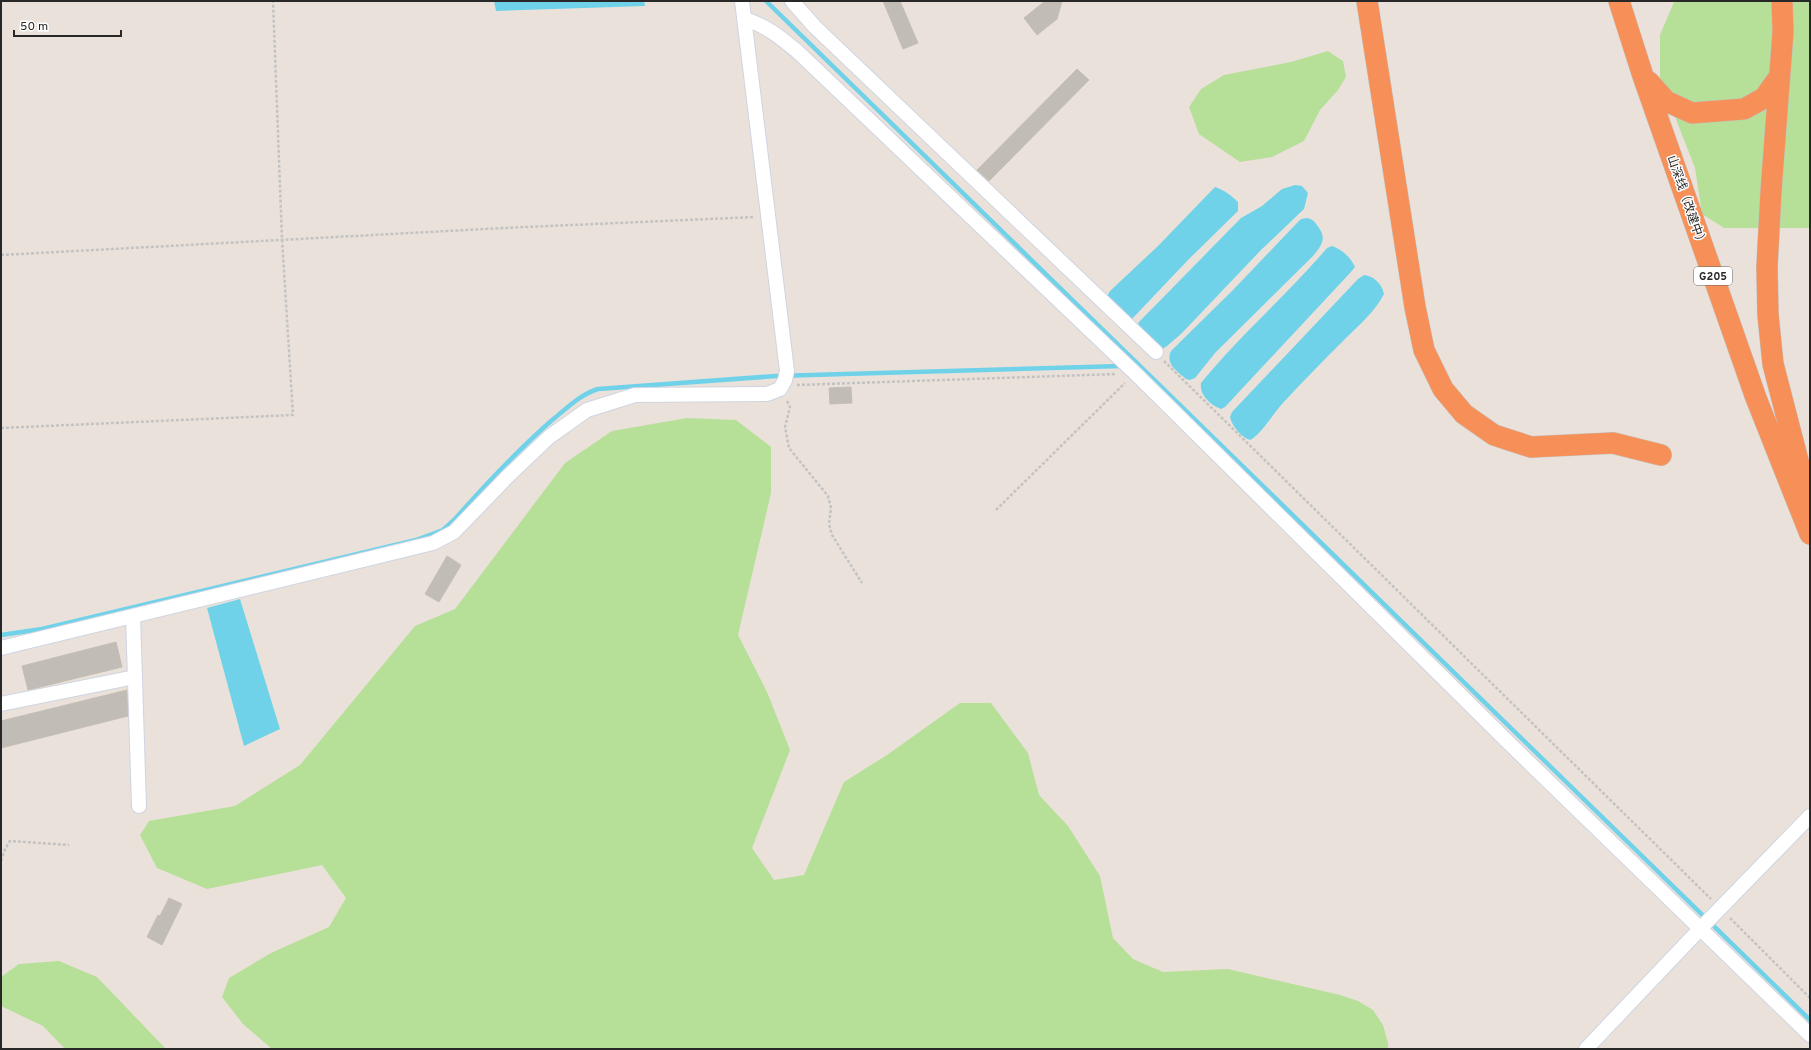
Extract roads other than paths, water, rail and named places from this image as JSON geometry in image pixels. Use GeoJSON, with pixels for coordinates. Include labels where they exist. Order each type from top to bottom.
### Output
{"type":"FeatureCollection","features":[{"type":"Feature","properties":{"kind":"highway"},"geometry":{"type":"LineString","coordinates":[[1367,1],[1415,307],[1424,350],[1443,389],[1464,414],[1494,435],[1531,447],[1613,443],[1662,456]]}},
{"type":"Feature","properties":{"kind":"highway"},"geometry":{"type":"LineString","coordinates":[[1782,1],[1783,32],[1767,267],[1768,315],[1773,364],[1799,465],[1810,498]]}},
{"type":"Feature","properties":{"kind":"highway","name":"山深线（改建中）"},"geometry":{"type":"LineString","coordinates":[[1621,8],[1643,76],[1756,398],[1810,534]]}},
{"type":"Feature","properties":{"kind":"highway"},"geometry":{"type":"LineString","coordinates":[[1643,76],[1666,101],[1692,113],[1744,109],[1764,98],[1779,77]]}},
{"type":"Feature","properties":{"kind":"street"},"geometry":{"type":"LineString","coordinates":[[1,648],[433,543],[454,532],[506,477],[549,437],[587,410],[604,404],[635,395],[767,394],[780,389],[785,380],[787,371],[742,1]]}},
{"type":"Feature","properties":{"kind":"street"},"geometry":{"type":"LineString","coordinates":[[792,1],[815,27],[1156,352]]}},
{"type":"Feature","properties":{"kind":"street"},"geometry":{"type":"LineString","coordinates":[[744,19],[759,23],[798,52],[1135,373],[1810,1036]]}},
{"type":"Feature","properties":{"kind":"street"},"geometry":{"type":"LineString","coordinates":[[133,616],[139,806]]}},
{"type":"Feature","properties":{"kind":"street"},"geometry":{"type":"LineString","coordinates":[[1,704],[135,677]]}},
{"type":"Feature","properties":{"kind":"street"},"geometry":{"type":"LineString","coordinates":[[1586,1049],[1810,816]]}},
{"type":"Feature","properties":{"kind":"water"},"geometry":{"type":"Polygon","coordinates":[[[494,1],[644,1],[645,6],[496,11],[494,1]]]}},
{"type":"Feature","properties":{"kind":"water"},"geometry":{"type":"Polygon","coordinates":[[[1295,185],[1302,186],[1308,193],[1304,209],[1261,250],[1182,333],[1167,346],[1162,349],[1158,349],[1137,327],[1139,322],[1241,218],[1262,206],[1282,189],[1295,185]]]}},
{"type":"Feature","properties":{"kind":"water"},"geometry":{"type":"Polygon","coordinates":[[[1215,187],[1227,193],[1238,202],[1238,211],[1188,260],[1131,320],[1106,298],[1110,291],[1158,246],[1215,187]]]}},
{"type":"Feature","properties":{"kind":"water"},"geometry":{"type":"Polygon","coordinates":[[[1301,219],[1311,219],[1315,223],[1323,236],[1321,246],[1313,256],[1215,353],[1195,378],[1190,380],[1186,379],[1173,367],[1170,360],[1171,351],[1232,291],[1301,219]]]}},
{"type":"Feature","properties":{"kind":"water"},"geometry":{"type":"Polygon","coordinates":[[[1332,246],[1346,254],[1355,267],[1225,407],[1221,409],[1213,405],[1206,399],[1202,392],[1201,383],[1216,365],[1327,248],[1332,246]]]}},
{"type":"Feature","properties":{"kind":"water"},"geometry":{"type":"Polygon","coordinates":[[[1364,275],[1374,279],[1383,290],[1384,294],[1376,307],[1282,404],[1254,438],[1250,440],[1243,436],[1237,431],[1231,420],[1230,417],[1232,412],[1358,279],[1364,275]]]}},
{"type":"Feature","properties":{"kind":"water"},"geometry":{"type":"Polygon","coordinates":[[[240,599],[280,729],[244,746],[207,608],[240,599]]]}},
{"type":"Feature","properties":{"kind":"waterway"},"geometry":{"type":"LineString","coordinates":[[766,1],[1810,1020]]}},
{"type":"Feature","properties":{"kind":"waterway"},"geometry":{"type":"LineString","coordinates":[[1,635],[42,629],[416,540],[443,530],[538,432],[573,403],[598,389],[776,376],[1122,366]]}}]}
